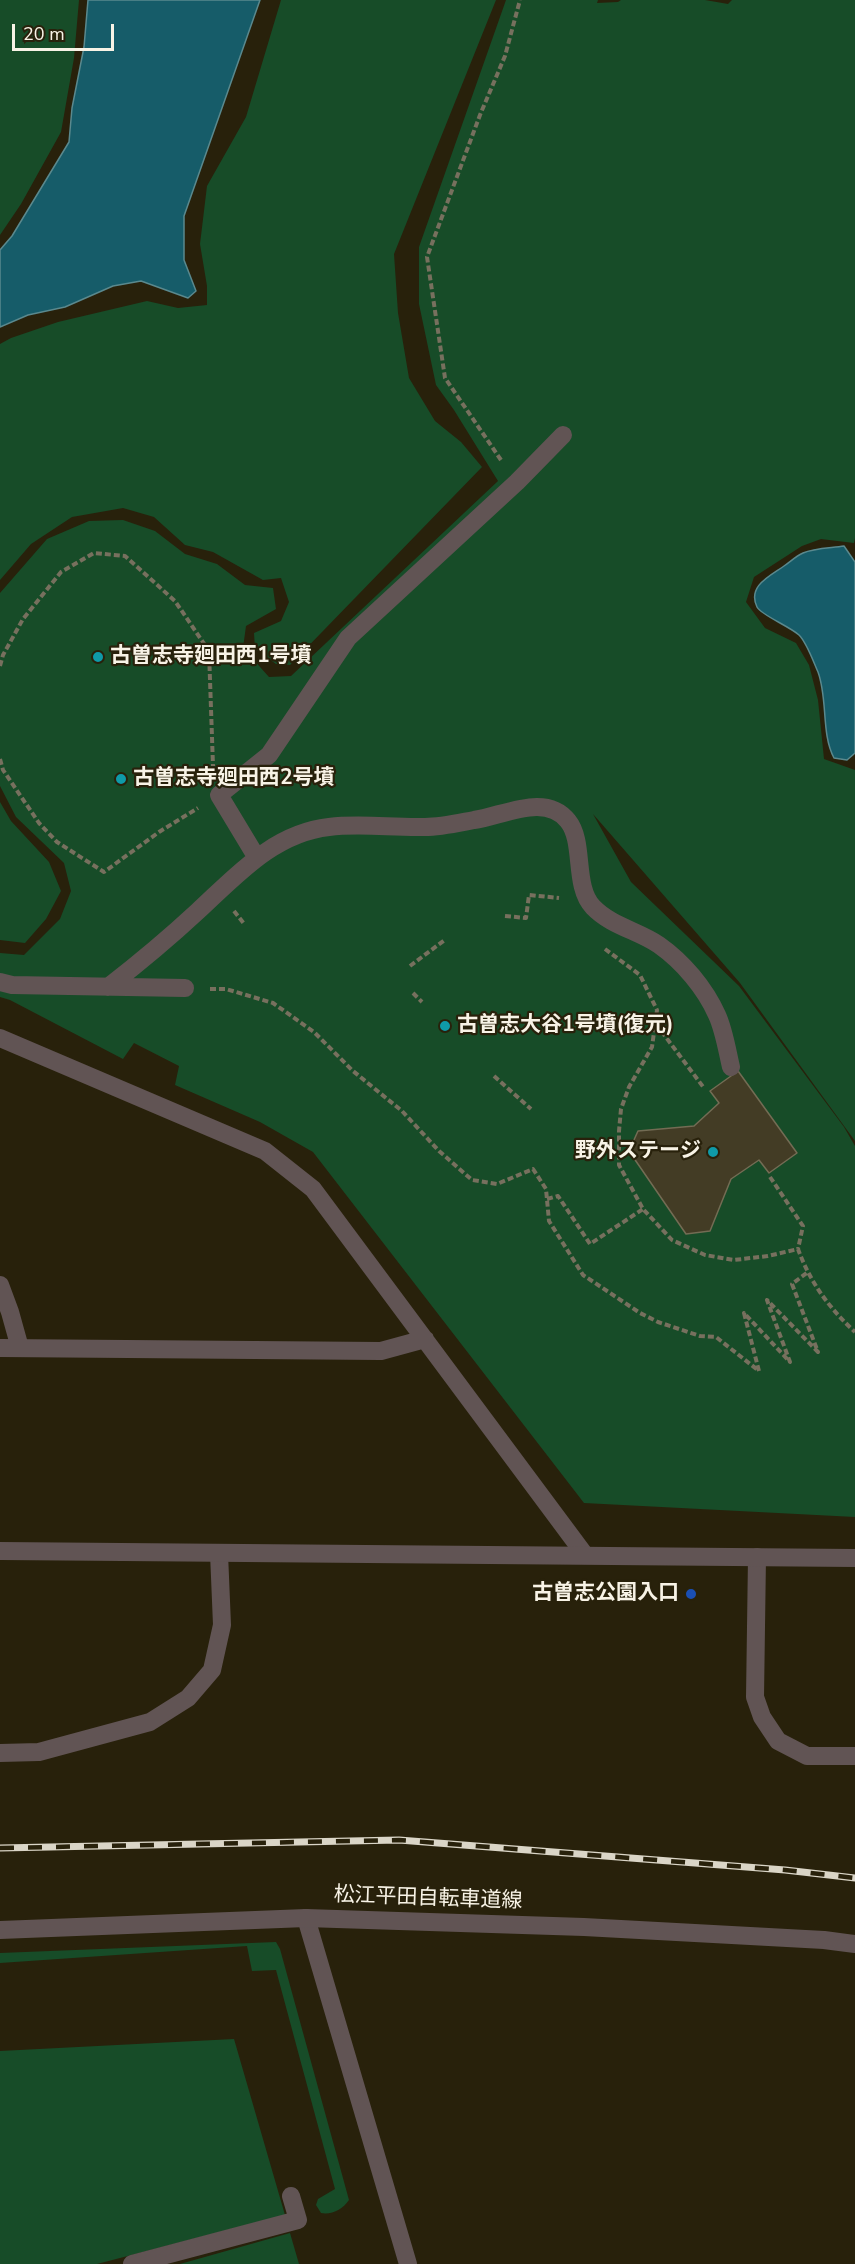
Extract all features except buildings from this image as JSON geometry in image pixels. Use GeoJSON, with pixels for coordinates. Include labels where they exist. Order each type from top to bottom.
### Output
{"type":"FeatureCollection","features":[{"type":"Feature","properties":{"kind":"street"},"geometry":{"type":"LineString","coordinates":[[257,858],[219,795],[269,755],[348,638],[517,482],[563,435]]}},
{"type":"Feature","properties":{"kind":"street"},"geometry":{"type":"LineString","coordinates":[[108,987],[197,912],[237,873],[263,852],[295,836],[328,827],[427,827],[485,818],[529,807],[549,807],[568,821],[577,843],[581,880],[592,906],[621,927],[659,945],[690,972],[717,1015],[731,1067]]}},
{"type":"Feature","properties":{"kind":"street"},"geometry":{"type":"LineString","coordinates":[[0,982],[12,985],[185,988]]}},
{"type":"Feature","properties":{"kind":"street"},"geometry":{"type":"LineString","coordinates":[[0,1038],[265,1151],[313,1189],[585,1555]]}},
{"type":"Feature","properties":{"kind":"street"},"geometry":{"type":"LineString","coordinates":[[0,1285],[20,1348]]}},
{"type":"Feature","properties":{"kind":"street"},"geometry":{"type":"LineString","coordinates":[[0,1348],[381,1351],[425,1339]]}},
{"type":"Feature","properties":{"kind":"street"},"geometry":{"type":"LineString","coordinates":[[0,1551],[855,1558]]}},
{"type":"Feature","properties":{"kind":"street"},"geometry":{"type":"LineString","coordinates":[[0,1752],[39,1752],[150,1722],[188,1698],[212,1670],[222,1625],[219,1553]]}},
{"type":"Feature","properties":{"kind":"street"},"geometry":{"type":"LineString","coordinates":[[757,1557],[755,1697],[762,1717],[778,1741],[807,1756],[855,1756]]}},
{"type":"Feature","properties":{"kind":"street"},"geometry":{"type":"LineString","coordinates":[[306,1918],[408,2264]]}},
{"type":"Feature","properties":{"kind":"street","name":"松江平田自転車道線"},"geometry":{"type":"LineString","coordinates":[[0,1930],[306,1918],[584,1927],[855,1944]]}},
{"type":"Feature","properties":{"kind":"street"},"geometry":{"type":"LineString","coordinates":[[132,2264],[298,2220],[291,2196]]}},
{"type":"Feature","properties":{"kind":"path"},"geometry":{"type":"LineString","coordinates":[[517,482],[445,378],[427,257],[480,115],[505,56],[520,0]]}},
{"type":"Feature","properties":{"kind":"path"},"geometry":{"type":"LineString","coordinates":[[0,666],[3,655],[23,619],[61,572],[94,553],[124,556],[175,601],[209,651],[213,773],[219,795],[159,832],[104,872],[57,842],[39,824],[3,770],[0,759]]}},
{"type":"Feature","properties":{"kind":"path"},"geometry":{"type":"LineString","coordinates":[[505,916],[526,918],[529,895],[559,898]]}},
{"type":"Feature","properties":{"kind":"path"},"geometry":{"type":"LineString","coordinates":[[410,966],[446,939]]}},
{"type":"Feature","properties":{"kind":"path"},"geometry":{"type":"LineString","coordinates":[[600,944],[640,975],[657,1010],[652,1047],[629,1087],[621,1109],[619,1131],[619,1165],[643,1209],[672,1240],[705,1255],[734,1260],[768,1256],[798,1249]]}},
{"type":"Feature","properties":{"kind":"path"},"geometry":{"type":"LineString","coordinates":[[185,988],[226,989],[273,1003],[314,1032],[353,1071],[402,1110],[438,1151],[472,1180],[497,1184],[533,1169],[546,1189],[549,1221],[583,1275],[640,1313],[658,1322],[700,1336],[716,1337],[759,1371],[744,1313],[790,1362],[766,1300],[818,1352],[792,1284],[808,1272]]}},
{"type":"Feature","properties":{"kind":"path"},"geometry":{"type":"LineString","coordinates":[[413,993],[422,1002]]}},
{"type":"Feature","properties":{"kind":"path"},"geometry":{"type":"LineString","coordinates":[[656,1023],[704,1088]]}},
{"type":"Feature","properties":{"kind":"path"},"geometry":{"type":"LineString","coordinates":[[494,1076],[531,1109]]}},
{"type":"Feature","properties":{"kind":"path"},"geometry":{"type":"LineString","coordinates":[[770,1177],[803,1226],[798,1249],[808,1272],[835,1313],[855,1332]]}},
{"type":"Feature","properties":{"kind":"path"},"geometry":{"type":"LineString","coordinates":[[547,1199],[558,1196],[590,1244],[643,1209]]}},
{"type":"Feature","properties":{"kind":"green space"},"geometry":{"type":"Polygon","coordinates":[[[0,0],[79,0],[74,58],[61,132],[21,204],[0,235],[0,0]]]}},
{"type":"Feature","properties":{"kind":"green space"},"geometry":{"type":"Polygon","coordinates":[[[281,0],[496,0],[394,254],[398,313],[409,378],[435,421],[461,442],[482,467],[290,665],[276,664],[255,649],[254,633],[281,621],[289,602],[281,578],[263,580],[213,552],[185,545],[154,517],[123,508],[72,517],[31,544],[0,580],[0,344],[58,322],[147,301],[178,308],[207,305],[207,286],[200,244],[207,186],[246,117],[281,0]]]}},
{"type":"Feature","properties":{"kind":"green space"},"geometry":{"type":"Polygon","coordinates":[[[506,0],[598,0],[597,3],[621,0],[705,0],[728,4],[732,0],[855,0],[855,538],[854,543],[821,539],[802,546],[754,577],[746,602],[765,628],[796,643],[809,665],[818,700],[824,759],[855,770],[855,1141],[740,983],[593,814],[631,882],[739,986],[844,1127],[855,1146],[855,1517],[584,1503],[313,1152],[260,1122],[175,1085],[179,1066],[134,1043],[123,1059],[10,1000],[0,997],[0,953],[24,955],[60,919],[71,891],[64,863],[16,817],[0,786],[0,593],[47,539],[89,521],[123,520],[155,531],[185,554],[217,564],[245,585],[273,588],[276,609],[246,626],[243,648],[269,677],[291,676],[498,481],[436,385],[419,304],[419,247],[506,0]]]}},
{"type":"Feature","properties":{"kind":"green space"},"geometry":{"type":"Polygon","coordinates":[[[0,802],[11,821],[49,862],[61,891],[46,919],[25,943],[0,940],[0,802]]]}},
{"type":"Feature","properties":{"kind":"green space"},"geometry":{"type":"Polygon","coordinates":[[[276,1942],[280,1949],[349,2200],[340,2209],[329,2213],[321,2213],[316,2205],[318,2199],[335,2189],[276,1970],[252,1971],[247,1946],[0,1963],[0,1953],[276,1942]]]}},
{"type":"Feature","properties":{"kind":"green space"},"geometry":{"type":"Polygon","coordinates":[[[234,2039],[285,2215],[97,2264],[0,2264],[0,2051],[234,2039]]]}},
{"type":"Feature","properties":{"kind":"green space"},"geometry":{"type":"Polygon","coordinates":[[[290,2233],[299,2264],[180,2264],[290,2233]]]}},
{"type":"Feature","properties":{"kind":"water"},"geometry":{"type":"Polygon","coordinates":[[[88,0],[260,0],[184,216],[184,260],[196,291],[188,298],[141,281],[113,286],[65,307],[28,315],[0,327],[0,250],[12,236],[69,142],[72,108],[84,47],[88,0]]]}},
{"type":"Feature","properties":{"kind":"water"},"geometry":{"type":"Polygon","coordinates":[[[844,546],[855,562],[855,753],[847,760],[834,758],[830,749],[821,682],[805,643],[799,635],[760,610],[755,600],[757,587],[798,556],[812,550],[844,546]]]}},
{"type":"Feature","properties":{"kind":"railway"},"geometry":{"type":"LineString","coordinates":[[0,1848],[399,1840],[785,1870],[855,1878]]}},
{"type":"Feature","properties":{"kind":"place","name":"古曽志寺廻田西1号墳"},"geometry":{"type":"Point","coordinates":[98,657]}},
{"type":"Feature","properties":{"kind":"place","name":"古曽志寺廻田西2号墳"},"geometry":{"type":"Point","coordinates":[121,779]}},
{"type":"Feature","properties":{"kind":"place","name":"古曽志大谷1号墳(復元)"},"geometry":{"type":"Point","coordinates":[445,1026]}},
{"type":"Feature","properties":{"kind":"place","name":"野外ステージ"},"geometry":{"type":"Point","coordinates":[713,1152]}},
{"type":"Feature","properties":{"kind":"place","name":"古曽志公園入口"},"geometry":{"type":"Point","coordinates":[691,1594]}}]}
